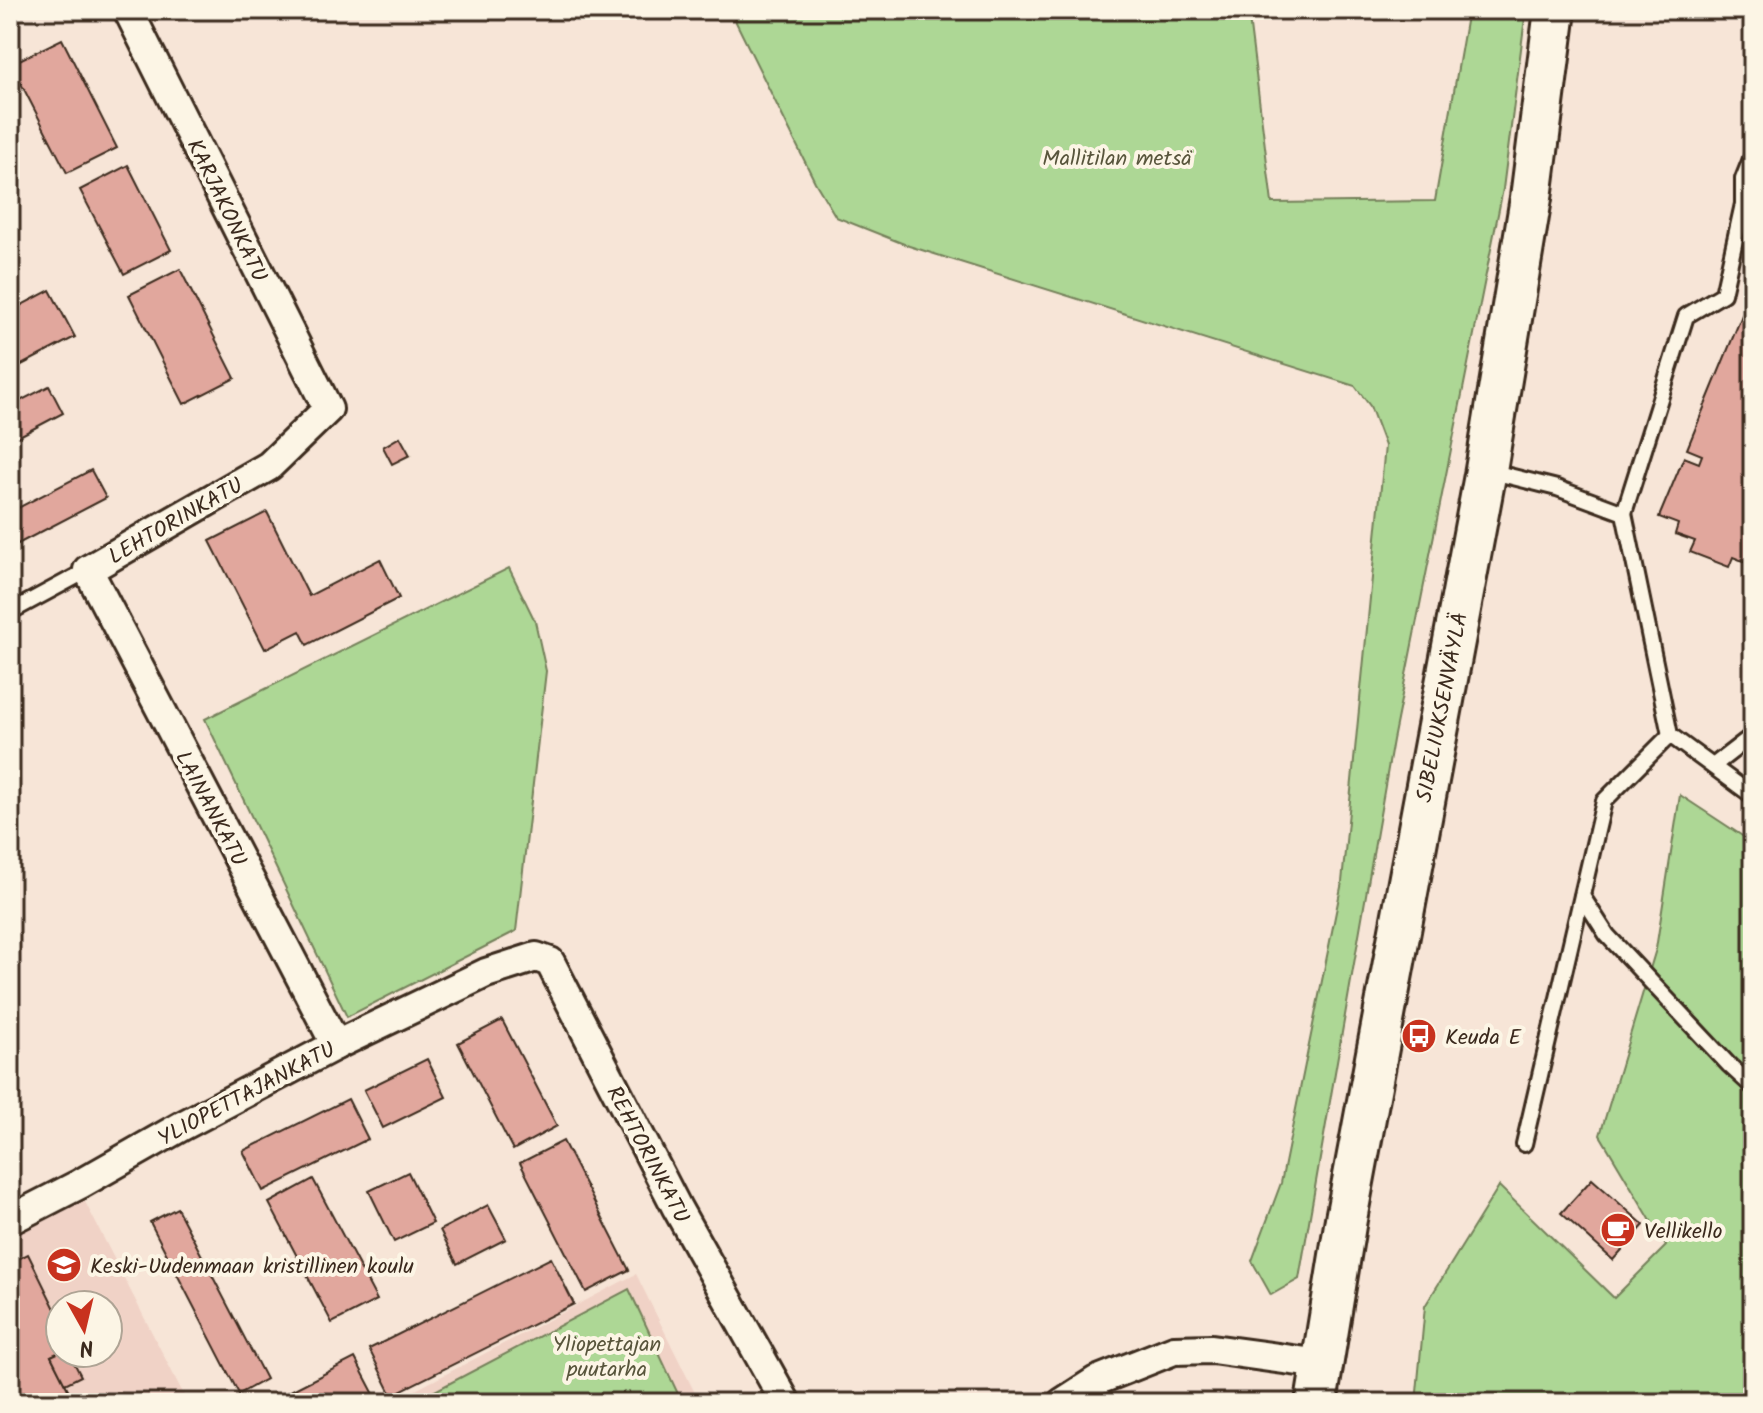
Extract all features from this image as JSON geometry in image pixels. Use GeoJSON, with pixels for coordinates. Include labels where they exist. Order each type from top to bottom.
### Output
{"type":"FeatureCollection","features":[{"type":"Feature","properties":{"kind":"main road","name":"SIBELIUKSENVÄYLÄ"},"geometry":{"type":"LineString","coordinates":[[1316,1403],[1348,1204],[1486,470],[1531,198],[1555,10]]}},
{"type":"Feature","properties":{"kind":"street","name":"KARJAKONKATU"},"geometry":{"type":"LineString","coordinates":[[128,10],[328,409]]}},
{"type":"Feature","properties":{"kind":"street","name":"LEHTORINKATU"},"geometry":{"type":"LineString","coordinates":[[88,570],[269,466],[328,409]]}},
{"type":"Feature","properties":{"kind":"street","name":"LAINANKATU"},"geometry":{"type":"LineString","coordinates":[[88,570],[336,1045]]}},
{"type":"Feature","properties":{"kind":"street","name":"REHTORINKATU"},"geometry":{"type":"LineString","coordinates":[[486,973],[536,957],[550,962],[677,1208],[786,1403]]}},
{"type":"Feature","properties":{"kind":"street","name":"YLIOPETTAJANKATU"},"geometry":{"type":"LineString","coordinates":[[10,1220],[336,1045],[486,973]]}},
{"type":"Feature","properties":{"kind":"street"},"geometry":{"type":"LineString","coordinates":[[1062,1403],[1096,1381],[1174,1350],[1212,1349],[1321,1364]]}},
{"type":"Feature","properties":{"kind":"lane"},"geometry":{"type":"LineString","coordinates":[[1753,154],[1743,179],[1743,204],[1723,294],[1686,316],[1624,513],[1670,735],[1753,796]]}},
{"type":"Feature","properties":{"kind":"lane"},"geometry":{"type":"LineString","coordinates":[[1486,470],[1557,488],[1624,513]]}},
{"type":"Feature","properties":{"kind":"lane","name":"LEHTORINKATU"},"geometry":{"type":"LineString","coordinates":[[10,612],[88,570]]}},
{"type":"Feature","properties":{"kind":"lane"},"geometry":{"type":"LineString","coordinates":[[1524,1144],[1604,801],[1670,735]]}},
{"type":"Feature","properties":{"kind":"lane"},"geometry":{"type":"LineString","coordinates":[[1713,766],[1753,735]]}},
{"type":"Feature","properties":{"kind":"lane"},"geometry":{"type":"LineString","coordinates":[[1582,896],[1607,935],[1753,1087]]}},
{"type":"Feature","properties":{"kind":"shaded area","name":"Keski-Uudenmaan kristillinen koulu"},"geometry":{"type":"Polygon","coordinates":[[[79,1190],[188,1403],[10,1403],[10,1226],[79,1190]]]}},
{"type":"Feature","properties":{"kind":"shaded area","name":"Yliopettajan puutarha"},"geometry":{"type":"Polygon","coordinates":[[[636,1274],[700,1403],[391,1403],[636,1274]]]}},
{"type":"Feature","properties":{"kind":"green space","name":"Mallitilan metsä"},"geometry":{"type":"Polygon","coordinates":[[[730,10],[1248,10],[1272,203],[1435,201],[1468,10],[1526,10],[1503,189],[1393,740],[1299,1279],[1271,1295],[1252,1261],[1281,1183],[1342,882],[1385,446],[1370,406],[1355,386],[909,246],[836,217],[815,182],[730,10]]]}},
{"type":"Feature","properties":{"kind":"green space"},"geometry":{"type":"Polygon","coordinates":[[[509,568],[535,621],[546,671],[516,931],[347,1017],[205,719],[509,568]]]}},
{"type":"Feature","properties":{"kind":"green space"},"geometry":{"type":"Polygon","coordinates":[[[1680,795],[1753,843],[1753,1403],[1416,1403],[1425,1306],[1499,1186],[1614,1298],[1666,1246],[1600,1135],[1656,949],[1680,795]]]}},
{"type":"Feature","properties":{"kind":"green space","name":"Yliopettajan puutarha"},"geometry":{"type":"Polygon","coordinates":[[[629,1289],[679,1396],[666,1403],[412,1403],[629,1289]]]}},
{"type":"Feature","properties":{"kind":"building"},"geometry":{"type":"Polygon","coordinates":[[[62,39],[117,148],[67,173],[11,64],[62,39]]]}},
{"type":"Feature","properties":{"kind":"building"},"geometry":{"type":"Polygon","coordinates":[[[128,165],[171,250],[124,274],[80,190],[128,165]]]}},
{"type":"Feature","properties":{"kind":"building"},"geometry":{"type":"Polygon","coordinates":[[[180,269],[235,378],[184,404],[129,295],[180,269]]]}},
{"type":"Feature","properties":{"kind":"building"},"geometry":{"type":"Polygon","coordinates":[[[50,290],[75,337],[10,371],[10,311],[50,290]]]}},
{"type":"Feature","properties":{"kind":"building"},"geometry":{"type":"Polygon","coordinates":[[[1742,315],[1753,319],[1753,565],[1733,557],[1729,567],[1690,552],[1695,541],[1675,534],[1678,524],[1659,517],[1684,457],[1699,463],[1702,455],[1687,449],[1742,315]]]}},
{"type":"Feature","properties":{"kind":"building"},"geometry":{"type":"Polygon","coordinates":[[[49,386],[63,413],[10,441],[10,406],[49,386]]]}},
{"type":"Feature","properties":{"kind":"building"},"geometry":{"type":"Polygon","coordinates":[[[400,437],[410,455],[392,464],[383,447],[400,437]]]}},
{"type":"Feature","properties":{"kind":"building"},"geometry":{"type":"Polygon","coordinates":[[[91,470],[106,498],[10,548],[10,512],[91,470]]]}},
{"type":"Feature","properties":{"kind":"building"},"geometry":{"type":"Polygon","coordinates":[[[267,512],[309,596],[380,559],[399,598],[307,645],[300,631],[265,649],[210,541],[267,512]]]}},
{"type":"Feature","properties":{"kind":"building"},"geometry":{"type":"Polygon","coordinates":[[[502,1020],[557,1126],[513,1150],[458,1043],[502,1020]]]}},
{"type":"Feature","properties":{"kind":"building"},"geometry":{"type":"Polygon","coordinates":[[[427,1059],[446,1097],[383,1128],[364,1090],[427,1059]]]}},
{"type":"Feature","properties":{"kind":"building"},"geometry":{"type":"Polygon","coordinates":[[[348,1099],[368,1139],[263,1191],[243,1151],[348,1099]]]}},
{"type":"Feature","properties":{"kind":"building"},"geometry":{"type":"Polygon","coordinates":[[[563,1141],[629,1270],[586,1292],[520,1163],[563,1141]]]}},
{"type":"Feature","properties":{"kind":"building"},"geometry":{"type":"Polygon","coordinates":[[[408,1172],[433,1223],[394,1242],[369,1191],[408,1172]]]}},
{"type":"Feature","properties":{"kind":"building"},"geometry":{"type":"Polygon","coordinates":[[[313,1179],[377,1300],[332,1323],[269,1203],[313,1179]]]}},
{"type":"Feature","properties":{"kind":"building"},"geometry":{"type":"Polygon","coordinates":[[[1592,1179],[1644,1225],[1613,1260],[1561,1213],[1592,1179]]]}},
{"type":"Feature","properties":{"kind":"building"},"geometry":{"type":"Polygon","coordinates":[[[488,1205],[506,1239],[457,1264],[440,1230],[488,1205]]]}},
{"type":"Feature","properties":{"kind":"building"},"geometry":{"type":"Polygon","coordinates":[[[177,1208],[266,1379],[239,1394],[150,1222],[177,1208]]]}},
{"type":"Feature","properties":{"kind":"building"},"geometry":{"type":"Polygon","coordinates":[[[28,1254],[45,1289],[44,1369],[58,1369],[75,1403],[10,1403],[10,1263],[28,1254]]]}},
{"type":"Feature","properties":{"kind":"building"},"geometry":{"type":"Polygon","coordinates":[[[551,1258],[574,1304],[392,1395],[369,1349],[551,1258]]]}},
{"type":"Feature","properties":{"kind":"building"},"geometry":{"type":"Polygon","coordinates":[[[355,1358],[378,1402],[267,1403],[355,1358]]]}},
{"type":"Feature","properties":{"kind":"building"},"geometry":{"type":"Polygon","coordinates":[[[58,1369],[77,1369],[81,1376],[65,1384],[58,1369]]]}},
{"type":"Feature","properties":{"kind":"place","name":"Keuda E"},"geometry":{"type":"Point","coordinates":[1419,1036]}},
{"type":"Feature","properties":{"kind":"place","name":"Vellikello"},"geometry":{"type":"Point","coordinates":[1618,1230]}},
{"type":"Feature","properties":{"kind":"place","name":"Keski-Uudenmaan kristillinen koulu"},"geometry":{"type":"Point","coordinates":[64,1265]}}]}
